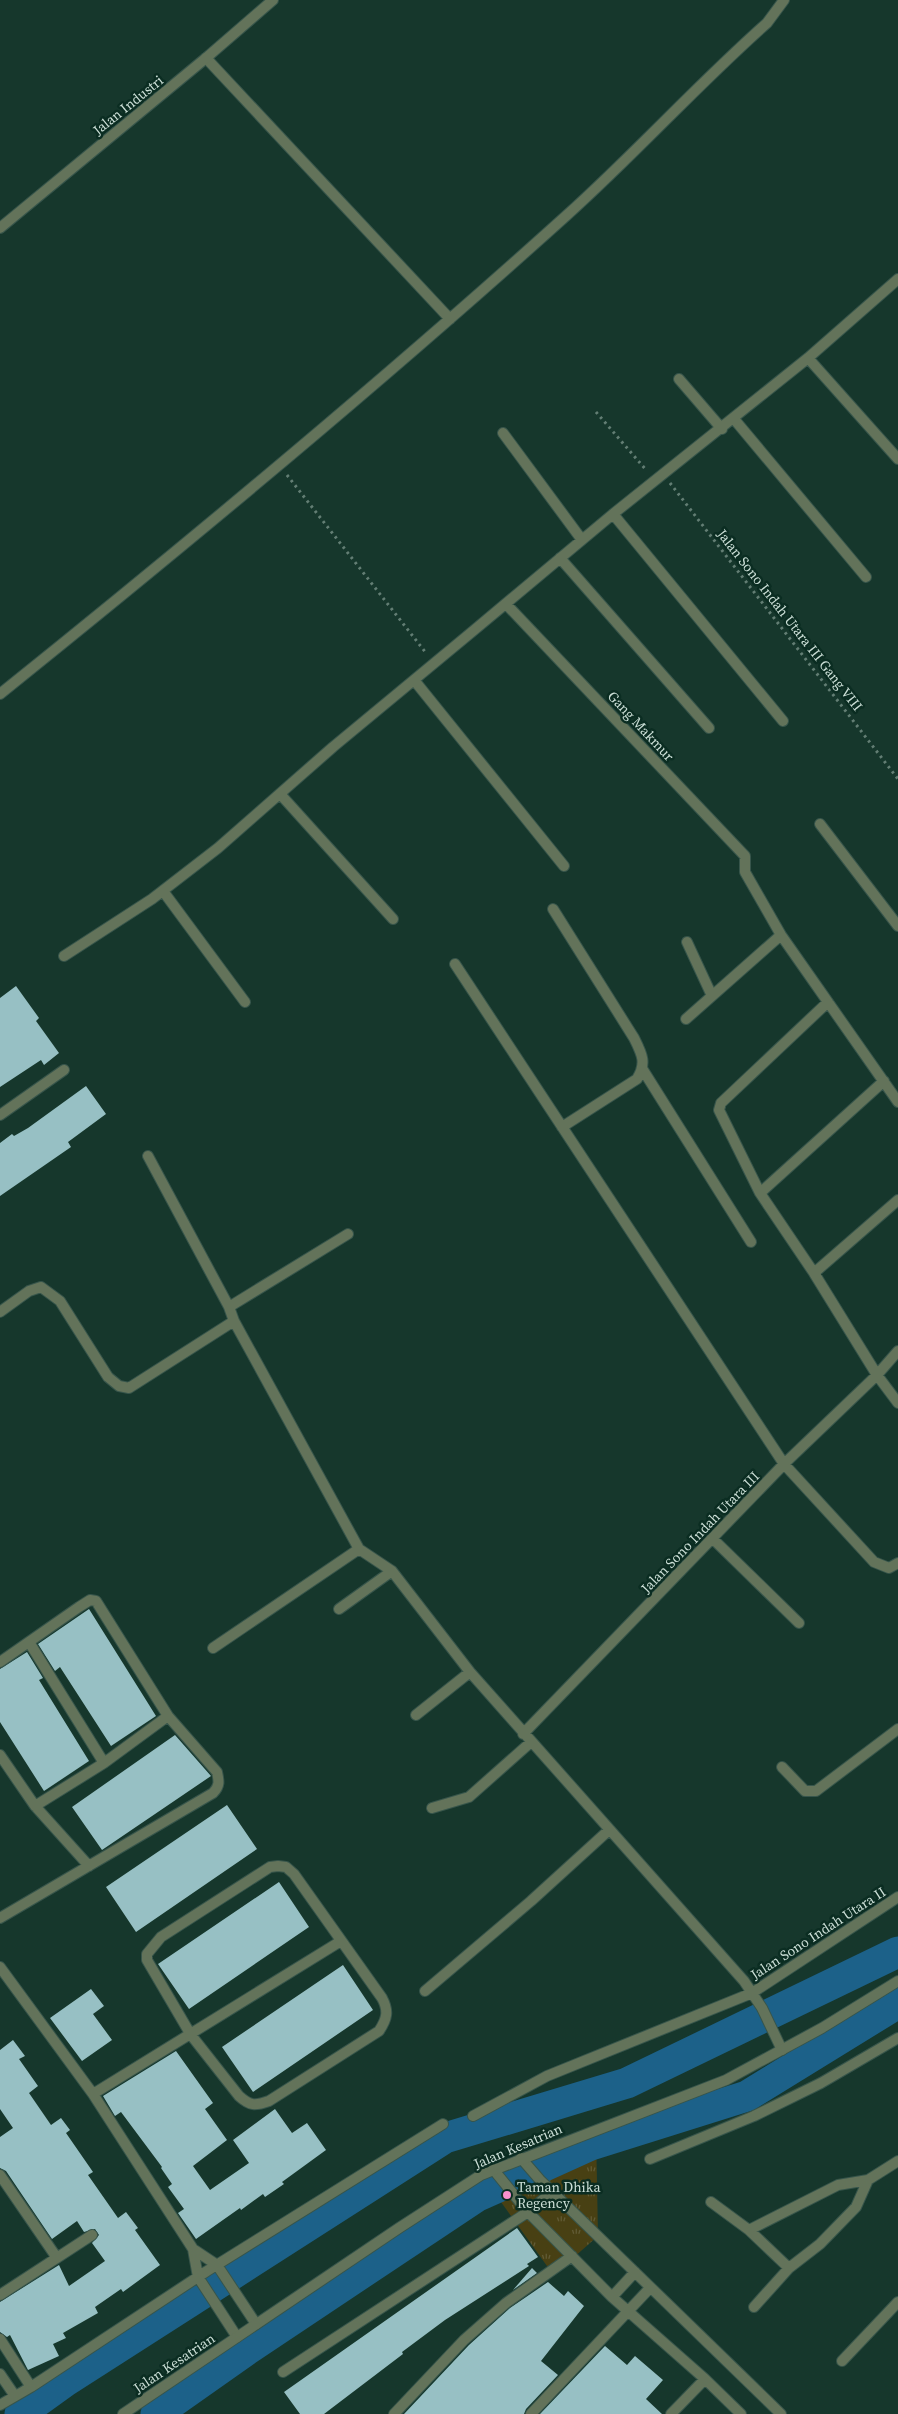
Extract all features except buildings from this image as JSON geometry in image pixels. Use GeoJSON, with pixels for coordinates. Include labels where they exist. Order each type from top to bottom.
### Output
{"type":"FeatureCollection","features":[{"type":"Feature","properties":{"kind":"street","name":"Jalan Industri"},"geometry":{"type":"LineString","coordinates":[[0,228],[206,58],[272,0]]}},
{"type":"Feature","properties":{"kind":"street"},"geometry":{"type":"LineString","coordinates":[[0,694],[184,546],[450,319],[570,212],[767,23],[784,0]]}},
{"type":"Feature","properties":{"kind":"street"},"geometry":{"type":"LineString","coordinates":[[206,58],[450,319]]}},
{"type":"Feature","properties":{"kind":"street"},"geometry":{"type":"LineString","coordinates":[[64,956],[162,891],[281,795],[333,747],[613,514],[722,429],[808,358],[898,279]]}},
{"type":"Feature","properties":{"kind":"street"},"geometry":{"type":"LineString","coordinates":[[808,358],[898,459]]}},
{"type":"Feature","properties":{"kind":"street"},"geometry":{"type":"LineString","coordinates":[[679,379],[722,429]]}},
{"type":"Feature","properties":{"kind":"street"},"geometry":{"type":"LineString","coordinates":[[734,419],[866,577]]}},
{"type":"Feature","properties":{"kind":"street"},"geometry":{"type":"LineString","coordinates":[[502,433],[582,540]]}},
{"type":"Feature","properties":{"kind":"street"},"geometry":{"type":"LineString","coordinates":[[613,514],[783,721]]}},
{"type":"Feature","properties":{"kind":"street"},"geometry":{"type":"LineString","coordinates":[[560,558],[709,728]]}},
{"type":"Feature","properties":{"kind":"street","name":"Gang Makmur"},"geometry":{"type":"LineString","coordinates":[[506,604],[745,856],[745,872],[780,935],[898,1102]]}},
{"type":"Feature","properties":{"kind":"street"},"geometry":{"type":"LineString","coordinates":[[414,680],[564,866]]}},
{"type":"Feature","properties":{"kind":"street"},"geometry":{"type":"LineString","coordinates":[[281,795],[394,918]]}},
{"type":"Feature","properties":{"kind":"street"},"geometry":{"type":"LineString","coordinates":[[820,824],[898,926]]}},
{"type":"Feature","properties":{"kind":"street"},"geometry":{"type":"LineString","coordinates":[[162,891],[245,1002]]}},
{"type":"Feature","properties":{"kind":"street"},"geometry":{"type":"LineString","coordinates":[[553,909],[634,1038],[644,1059],[643,1070],[637,1079],[562,1127]]}},
{"type":"Feature","properties":{"kind":"street"},"geometry":{"type":"LineString","coordinates":[[686,1018],[780,935]]}},
{"type":"Feature","properties":{"kind":"street"},"geometry":{"type":"LineString","coordinates":[[687,942],[712,996]]}},
{"type":"Feature","properties":{"kind":"street"},"geometry":{"type":"LineString","coordinates":[[455,964],[784,1464],[874,1562],[889,1568],[898,1563]]}},
{"type":"Feature","properties":{"kind":"street"},"geometry":{"type":"LineString","coordinates":[[828,1002],[720,1104],[719,1110],[760,1193],[814,1273],[877,1375],[898,1403]]}},
{"type":"Feature","properties":{"kind":"street"},"geometry":{"type":"LineString","coordinates":[[0,1115],[64,1070]]}},
{"type":"Feature","properties":{"kind":"street"},"geometry":{"type":"LineString","coordinates":[[643,1070],[751,1242]]}},
{"type":"Feature","properties":{"kind":"street"},"geometry":{"type":"LineString","coordinates":[[760,1193],[884,1081]]}},
{"type":"Feature","properties":{"kind":"street"},"geometry":{"type":"LineString","coordinates":[[148,1156],[229,1307],[234,1321],[359,1548],[392,1571],[470,1672],[523,1734],[744,1981],[762,2008],[782,2050]]}},
{"type":"Feature","properties":{"kind":"street"},"geometry":{"type":"LineString","coordinates":[[814,1273],[898,1200]]}},
{"type":"Feature","properties":{"kind":"street"},"geometry":{"type":"LineString","coordinates":[[229,1307],[348,1234]]}},
{"type":"Feature","properties":{"kind":"street"},"geometry":{"type":"LineString","coordinates":[[0,1312],[30,1291],[41,1287],[50,1291],[60,1301],[108,1376],[119,1386],[129,1388],[234,1321]]}},
{"type":"Feature","properties":{"kind":"street","name":"Jalan Sono Indah Utara III"},"geometry":{"type":"LineString","coordinates":[[523,1734],[784,1464],[877,1375],[898,1351]]}},
{"type":"Feature","properties":{"kind":"street"},"geometry":{"type":"LineString","coordinates":[[713,1538],[799,1623]]}},
{"type":"Feature","properties":{"kind":"street"},"geometry":{"type":"LineString","coordinates":[[214,1648],[359,1548]]}},
{"type":"Feature","properties":{"kind":"street"},"geometry":{"type":"LineString","coordinates":[[339,1610],[392,1571]]}},
{"type":"Feature","properties":{"kind":"street"},"geometry":{"type":"LineString","coordinates":[[0,1662],[84,1603],[90,1600],[96,1601],[168,1716],[217,1772],[219,1782],[217,1789],[212,1794],[0,1918]]}},
{"type":"Feature","properties":{"kind":"street"},"geometry":{"type":"LineString","coordinates":[[29,1642],[104,1763]]}},
{"type":"Feature","properties":{"kind":"street"},"geometry":{"type":"LineString","coordinates":[[416,1715],[470,1672]]}},
{"type":"Feature","properties":{"kind":"street"},"geometry":{"type":"LineString","coordinates":[[35,1806],[104,1763],[168,1716]]}},
{"type":"Feature","properties":{"kind":"street"},"geometry":{"type":"LineString","coordinates":[[782,1767],[805,1791],[816,1790],[898,1729]]}},
{"type":"Feature","properties":{"kind":"street"},"geometry":{"type":"LineString","coordinates":[[432,1808],[469,1796],[531,1742]]}},
{"type":"Feature","properties":{"kind":"street"},"geometry":{"type":"LineString","coordinates":[[0,1756],[35,1806],[88,1866]]}},
{"type":"Feature","properties":{"kind":"street"},"geometry":{"type":"LineString","coordinates":[[425,1990],[531,1901],[609,1830]]}},
{"type":"Feature","properties":{"kind":"street"},"geometry":{"type":"LineString","coordinates":[[270,1867],[286,1868],[294,1874],[388,2008],[386,2021],[379,2031],[269,2102],[258,2105],[248,2104],[239,2096],[191,2035],[147,1960],[147,1954],[161,1937],[270,1867]]}},
{"type":"Feature","properties":{"kind":"street","name":"Jalan Sono Indah Utara II"},"geometry":{"type":"LineString","coordinates":[[473,2116],[555,2072],[752,1993],[898,1897]]}},
{"type":"Feature","properties":{"kind":"street"},"geometry":{"type":"LineString","coordinates":[[92,2094],[191,2035],[341,1941]]}},
{"type":"Feature","properties":{"kind":"street"},"geometry":{"type":"LineString","coordinates":[[0,1967],[92,2094],[194,2249],[217,2265],[256,2324]]}},
{"type":"Feature","properties":{"kind":"street","name":"Jalan Kesatrian"},"geometry":{"type":"LineString","coordinates":[[123,2414],[399,2228],[493,2169],[524,2161],[726,2080],[782,2050],[898,1981]]}},
{"type":"Feature","properties":{"kind":"street"},"geometry":{"type":"LineString","coordinates":[[650,2159],[754,2116],[821,2084],[898,2038]]}},
{"type":"Feature","properties":{"kind":"street"},"geometry":{"type":"LineString","coordinates":[[0,2405],[31,2387],[198,2277],[443,2124]]}},
{"type":"Feature","properties":{"kind":"street"},"geometry":{"type":"LineString","coordinates":[[524,2161],[552,2192],[782,2414]]}},
{"type":"Feature","properties":{"kind":"street"},"geometry":{"type":"LineString","coordinates":[[749,2230],[838,2185],[868,2180],[898,2161]]}},
{"type":"Feature","properties":{"kind":"street"},"geometry":{"type":"LineString","coordinates":[[493,2169],[528,2212],[612,2298],[705,2379],[741,2414]]}},
{"type":"Feature","properties":{"kind":"street"},"geometry":{"type":"LineString","coordinates":[[0,2175],[56,2258]]}},
{"type":"Feature","properties":{"kind":"street"},"geometry":{"type":"LineString","coordinates":[[754,2307],[789,2268],[820,2244],[856,2207],[868,2180]]}},
{"type":"Feature","properties":{"kind":"street"},"geometry":{"type":"LineString","coordinates":[[283,2372],[528,2212],[552,2192]]}},
{"type":"Feature","properties":{"kind":"street"},"geometry":{"type":"LineString","coordinates":[[711,2202],[749,2230],[789,2268]]}},
{"type":"Feature","properties":{"kind":"street"},"geometry":{"type":"LineString","coordinates":[[0,2295],[92,2235]]}},
{"type":"Feature","properties":{"kind":"street"},"geometry":{"type":"LineString","coordinates":[[194,2249],[198,2277],[237,2337]]}},
{"type":"Feature","properties":{"kind":"street"},"geometry":{"type":"LineString","coordinates":[[394,2414],[464,2340],[506,2303],[572,2256]]}},
{"type":"Feature","properties":{"kind":"street"},"geometry":{"type":"LineString","coordinates":[[612,2298],[635,2272]]}},
{"type":"Feature","properties":{"kind":"street"},"geometry":{"type":"LineString","coordinates":[[531,2414],[650,2288]]}},
{"type":"Feature","properties":{"kind":"street"},"geometry":{"type":"LineString","coordinates":[[842,2361],[898,2302]]}},
{"type":"Feature","properties":{"kind":"street"},"geometry":{"type":"LineString","coordinates":[[0,2340],[31,2387]]}},
{"type":"Feature","properties":{"kind":"street"},"geometry":{"type":"LineString","coordinates":[[0,2374],[15,2396]]}},
{"type":"Feature","properties":{"kind":"street"},"geometry":{"type":"LineString","coordinates":[[671,2414],[705,2379]]}},
{"type":"Feature","properties":{"kind":"path","name":"Jalan Sono Indah Utara III Gang VIII"},"geometry":{"type":"LineString","coordinates":[[596,412],[659,478],[898,779]]}},
{"type":"Feature","properties":{"kind":"path"},"geometry":{"type":"LineString","coordinates":[[280,465],[434,664]]}},
{"type":"Feature","properties":{"kind":"green space"},"geometry":{"type":"Polygon","coordinates":[[[596,2132],[598,2236],[552,2273],[483,2177],[496,2175],[596,2132]]]}},
{"type":"Feature","properties":{"kind":"waterway"},"geometry":{"type":"LineString","coordinates":[[20,2414],[66,2381],[445,2138],[627,2083],[898,1952]]}},
{"type":"Feature","properties":{"kind":"waterway"},"geometry":{"type":"LineString","coordinates":[[156,2414],[251,2347],[476,2197],[591,2145],[747,2096],[898,2003]]}},
{"type":"Feature","properties":{"kind":"place","name":"Taman Dhika Regency"},"geometry":{"type":"Point","coordinates":[507,2195]}}]}
